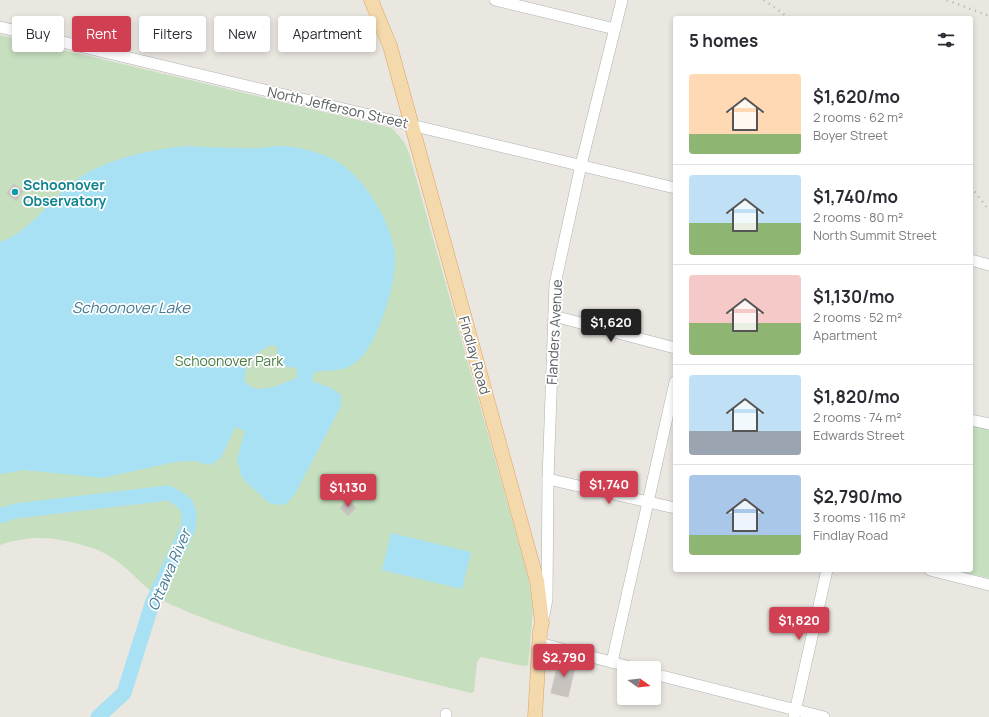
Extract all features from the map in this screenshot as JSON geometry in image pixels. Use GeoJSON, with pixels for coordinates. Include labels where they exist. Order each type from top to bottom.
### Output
{"type":"FeatureCollection","features":[{"type":"Feature","properties":{"kind":"main road","name":"Findlay Road"},"geometry":{"type":"LineString","coordinates":[[371,0],[390,46],[537,580],[542,623],[539,643],[535,717]]}},
{"type":"Feature","properties":{"kind":"street"},"geometry":{"type":"LineString","coordinates":[[494,0],[615,29]]}},
{"type":"Feature","properties":{"kind":"street","name":"Flanders Avenue"},"geometry":{"type":"LineString","coordinates":[[542,623],[547,599],[548,479],[555,284],[581,165],[622,0]]}},
{"type":"Feature","properties":{"kind":"street","name":"North Jefferson Street"},"geometry":{"type":"LineString","coordinates":[[0,27],[673,188]]}},
{"type":"Feature","properties":{"kind":"street"},"geometry":{"type":"LineString","coordinates":[[973,261],[989,265]]}},
{"type":"Feature","properties":{"kind":"street"},"geometry":{"type":"LineString","coordinates":[[554,316],[673,347]]}},
{"type":"Feature","properties":{"kind":"street"},"geometry":{"type":"LineString","coordinates":[[612,662],[673,391]]}},
{"type":"Feature","properties":{"kind":"street"},"geometry":{"type":"LineString","coordinates":[[973,420],[989,424]]}},
{"type":"Feature","properties":{"kind":"street"},"geometry":{"type":"LineString","coordinates":[[548,479],[673,508]]}},
{"type":"Feature","properties":{"kind":"street"},"geometry":{"type":"LineString","coordinates":[[795,713],[827,572]]}},
{"type":"Feature","properties":{"kind":"street"},"geometry":{"type":"LineString","coordinates":[[938,572],[989,585]]}},
{"type":"Feature","properties":{"kind":"street"},"geometry":{"type":"LineString","coordinates":[[539,643],[617,663]]}},
{"type":"Feature","properties":{"kind":"street"},"geometry":{"type":"LineString","coordinates":[[661,676],[795,713],[824,717]]}},
{"type":"Feature","properties":{"kind":"green space","name":"Schoonover Park"},"geometry":{"type":"Polygon","coordinates":[[[0,35],[12,38],[12,52],[64,52],[64,50],[392,128],[404,142],[409,153],[529,580],[533,610],[528,665],[523,666],[481,657],[477,662],[474,692],[471,693],[319,655],[245,633],[208,620],[161,599],[124,566],[102,552],[89,547],[66,541],[44,538],[23,539],[0,545],[0,35]]]}},
{"type":"Feature","properties":{"kind":"green space"},"geometry":{"type":"Polygon","coordinates":[[[973,424],[989,428],[989,578],[963,572],[973,572],[973,424]]]}},
{"type":"Feature","properties":{"kind":"water","name":"Schoonover Lake"},"geometry":{"type":"Polygon","coordinates":[[[187,146],[250,148],[284,146],[302,149],[326,156],[343,165],[365,187],[375,201],[389,231],[393,245],[395,268],[390,295],[381,321],[368,349],[357,362],[343,369],[314,372],[312,381],[331,388],[341,395],[341,406],[295,494],[286,504],[277,505],[269,503],[245,481],[241,475],[237,459],[245,431],[235,427],[221,458],[210,465],[194,461],[175,462],[102,478],[24,470],[0,474],[0,242],[18,233],[35,219],[65,189],[92,171],[123,158],[155,150],[187,146]],[[271,345],[260,351],[247,367],[244,380],[249,385],[261,389],[269,388],[297,378],[297,368],[282,366],[278,361],[277,347],[271,345]]]}},
{"type":"Feature","properties":{"kind":"water"},"geometry":{"type":"Polygon","coordinates":[[[391,533],[471,552],[462,589],[382,570],[391,533]]]}},
{"type":"Feature","properties":{"kind":"building","name":"Schoonover Observatory"},"geometry":{"type":"Polygon","coordinates":[[[14,184],[23,191],[16,201],[7,193],[14,184]]]}},
{"type":"Feature","properties":{"kind":"building"},"geometry":{"type":"Polygon","coordinates":[[[348,500],[356,508],[348,516],[340,508],[348,500]]]}},
{"type":"Feature","properties":{"kind":"building"},"geometry":{"type":"Polygon","coordinates":[[[559,659],[576,663],[568,697],[551,693],[559,659]]]}},
{"type":"Feature","properties":{"kind":"waterway","name":"Ottawa River"},"geometry":{"type":"LineString","coordinates":[[0,516],[15,511],[168,493],[183,502],[188,510],[188,528],[152,604],[124,693],[98,717]]}},
{"type":"Feature","properties":{"kind":"railway"},"geometry":{"type":"LineString","coordinates":[[764,0],[786,16]]}},
{"type":"Feature","properties":{"kind":"railway"},"geometry":{"type":"LineString","coordinates":[[947,0],[989,16]]}},
{"type":"Feature","properties":{"kind":"railway"},"geometry":{"type":"LineString","coordinates":[[973,190],[989,210]]}},
{"type":"Feature","properties":{"kind":"place","name":"Schoonover Observatory"},"geometry":{"type":"Point","coordinates":[15,192]}}]}
